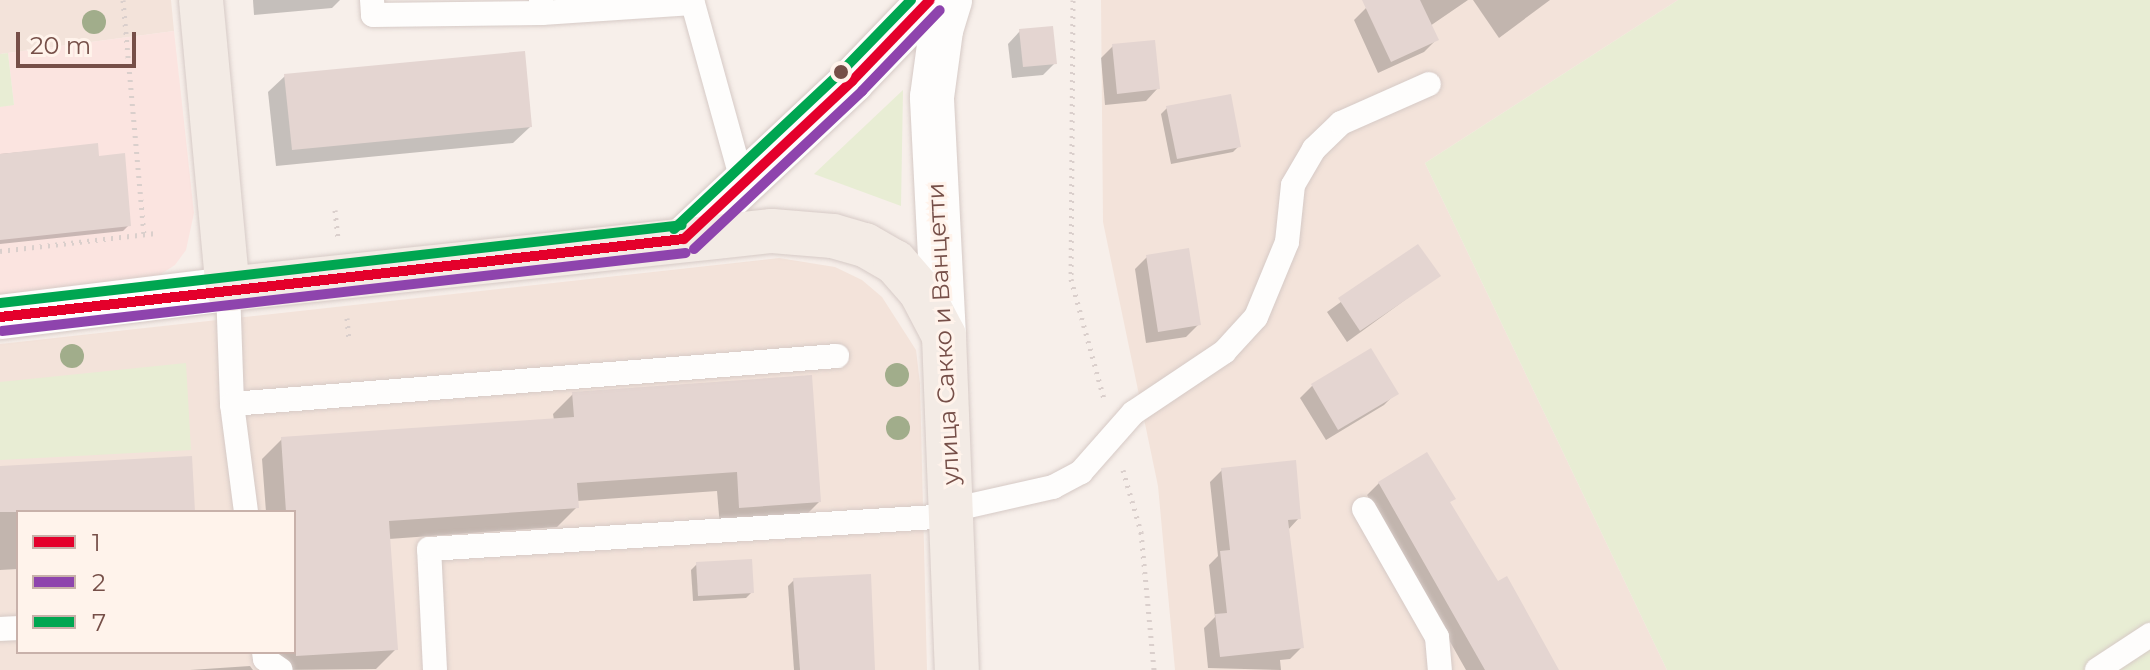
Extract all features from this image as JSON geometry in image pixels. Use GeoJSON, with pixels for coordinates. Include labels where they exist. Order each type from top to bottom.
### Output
{"type":"FeatureCollection","features":[{"type":"Feature","properties":{"kind":"main road"},"geometry":{"type":"LineString","coordinates":[[201,0],[228,289],[772,231],[833,236],[865,245],[895,262],[921,292],[944,336]]}},
{"type":"Feature","properties":{"kind":"main road","name":"улица Сакко и Ванцетти"},"geometry":{"type":"LineString","coordinates":[[944,336],[957,670]]}},
{"type":"Feature","properties":{"kind":"street"},"geometry":{"type":"LineString","coordinates":[[684,239],[852,81],[930,0]]}},
{"type":"Feature","properties":{"kind":"street","name":"улица Сакко и Ванцетти"},"geometry":{"type":"LineString","coordinates":[[944,336],[932,97],[941,30],[950,0]]}},
{"type":"Feature","properties":{"kind":"street"},"geometry":{"type":"LineString","coordinates":[[0,317],[228,289]]}},
{"type":"Feature","properties":{"kind":"lane"},"geometry":{"type":"LineString","coordinates":[[372,0],[373,15],[692,1],[743,184]]}},
{"type":"Feature","properties":{"kind":"lane"},"geometry":{"type":"LineString","coordinates":[[435,670],[429,549],[951,513],[1053,487],[1081,472],[1133,413],[1224,352],[1256,317],[1287,242],[1293,185],[1314,149],[1341,123],[1429,84]]}},
{"type":"Feature","properties":{"kind":"lane"},"geometry":{"type":"LineString","coordinates":[[228,289],[232,404],[246,510]]}},
{"type":"Feature","properties":{"kind":"lane"},"geometry":{"type":"LineString","coordinates":[[232,404],[837,356]]}},
{"type":"Feature","properties":{"kind":"lane"},"geometry":{"type":"LineString","coordinates":[[1364,509],[1437,637],[1440,670]]}},
{"type":"Feature","properties":{"kind":"lane"},"geometry":{"type":"LineString","coordinates":[[2097,670],[2150,635]]}},
{"type":"Feature","properties":{"kind":"lane"},"geometry":{"type":"LineString","coordinates":[[264,654],[265,659],[281,670]]}},
{"type":"Feature","properties":{"kind":"path"},"geometry":{"type":"LineString","coordinates":[[123,0],[144,234]]}},
{"type":"Feature","properties":{"kind":"path"},"geometry":{"type":"LineString","coordinates":[[1073,0],[1071,279],[1141,532],[1154,670]]}},
{"type":"Feature","properties":{"kind":"path"},"geometry":{"type":"LineString","coordinates":[[0,251],[156,233]]}},
{"type":"Feature","properties":{"kind":"shaded area"},"geometry":{"type":"Polygon","coordinates":[[[0,0],[171,0],[174,31],[0,54],[0,0]]]}},
{"type":"Feature","properties":{"kind":"shaded area"},"geometry":{"type":"Polygon","coordinates":[[[1101,0],[1678,0],[1425,163],[1667,670],[1175,670],[1158,486],[1103,222],[1101,0]]]}},
{"type":"Feature","properties":{"kind":"shaded area"},"geometry":{"type":"Polygon","coordinates":[[[174,31],[194,213],[186,250],[175,265],[158,276],[0,297],[0,107],[14,104],[8,53],[174,31]]]}},
{"type":"Feature","properties":{"kind":"shaded area"},"geometry":{"type":"Polygon","coordinates":[[[779,258],[835,267],[862,280],[882,297],[916,350],[920,384],[927,670],[0,670],[0,344],[779,258]]]}},
{"type":"Feature","properties":{"kind":"green space"},"geometry":{"type":"Polygon","coordinates":[[[1678,0],[2150,0],[2150,670],[1667,670],[1425,163],[1678,0]]]}},
{"type":"Feature","properties":{"kind":"green space"},"geometry":{"type":"Polygon","coordinates":[[[8,53],[14,105],[0,107],[0,54],[8,53]]]}},
{"type":"Feature","properties":{"kind":"green space"},"geometry":{"type":"Polygon","coordinates":[[[903,90],[901,206],[814,174],[903,90]]]}},
{"type":"Feature","properties":{"kind":"green space"},"geometry":{"type":"Polygon","coordinates":[[[186,363],[191,450],[0,460],[0,382],[186,363]]]}},
{"type":"Feature","properties":{"kind":"building"},"geometry":{"type":"Polygon","coordinates":[[[1362,0],[1420,0],[1439,40],[1391,62],[1362,0]]]}},
{"type":"Feature","properties":{"kind":"building"},"geometry":{"type":"Polygon","coordinates":[[[1053,26],[1057,64],[1023,67],[1019,29],[1053,26]]]}},
{"type":"Feature","properties":{"kind":"building"},"geometry":{"type":"Polygon","coordinates":[[[1155,40],[1160,89],[1117,94],[1112,44],[1155,40]]]}},
{"type":"Feature","properties":{"kind":"building"},"geometry":{"type":"Polygon","coordinates":[[[525,51],[532,127],[292,150],[284,74],[525,51]]]}},
{"type":"Feature","properties":{"kind":"building"},"geometry":{"type":"Polygon","coordinates":[[[1231,94],[1241,147],[1177,159],[1166,106],[1231,94]]]}},
{"type":"Feature","properties":{"kind":"building"},"geometry":{"type":"Polygon","coordinates":[[[98,143],[99,156],[125,153],[131,226],[0,240],[0,154],[98,143]]]}},
{"type":"Feature","properties":{"kind":"building"},"geometry":{"type":"Polygon","coordinates":[[[1418,244],[1441,276],[1360,331],[1338,298],[1418,244]]]}},
{"type":"Feature","properties":{"kind":"building"},"geometry":{"type":"Polygon","coordinates":[[[1189,248],[1201,325],[1158,332],[1146,255],[1189,248]]]}},
{"type":"Feature","properties":{"kind":"building"},"geometry":{"type":"Polygon","coordinates":[[[1371,348],[1399,394],[1338,430],[1311,384],[1371,348]]]}},
{"type":"Feature","properties":{"kind":"building"},"geometry":{"type":"Polygon","coordinates":[[[812,375],[821,502],[739,508],[737,472],[577,483],[579,508],[389,521],[398,650],[296,656],[296,510],[286,510],[281,437],[574,417],[572,392],[812,375]]]}},
{"type":"Feature","properties":{"kind":"building"},"geometry":{"type":"Polygon","coordinates":[[[1427,452],[1456,499],[1450,502],[1498,581],[1507,576],[1559,670],[1485,670],[1378,482],[1427,452]]]}},
{"type":"Feature","properties":{"kind":"building"},"geometry":{"type":"Polygon","coordinates":[[[192,456],[195,510],[0,512],[0,466],[192,456]]]}},
{"type":"Feature","properties":{"kind":"building"},"geometry":{"type":"Polygon","coordinates":[[[1296,460],[1301,519],[1288,520],[1304,648],[1220,657],[1215,614],[1227,613],[1220,551],[1230,550],[1221,468],[1296,460]]]}},
{"type":"Feature","properties":{"kind":"building"},"geometry":{"type":"Polygon","coordinates":[[[752,559],[754,593],[698,596],[696,562],[752,559]]]}},
{"type":"Feature","properties":{"kind":"building"},"geometry":{"type":"Polygon","coordinates":[[[871,574],[875,670],[800,670],[793,578],[871,574]]]}},
{"type":"Feature","properties":{"kind":"transit line","name":"7"},"geometry":{"type":"LineString","coordinates":[[674,229],[842,71],[911,0]]}},
{"type":"Feature","properties":{"kind":"transit line","name":"1"},"geometry":{"type":"LineString","coordinates":[[684,239],[852,81],[930,0]]}},
{"type":"Feature","properties":{"kind":"transit line","name":"2"},"geometry":{"type":"LineString","coordinates":[[694,249],[862,91],[940,10]]}},
{"type":"Feature","properties":{"kind":"transit line","name":"7"},"geometry":{"type":"LineString","coordinates":[[0,303],[682,225]]}},
{"type":"Feature","properties":{"kind":"transit line","name":"1"},"geometry":{"type":"LineString","coordinates":[[0,317],[684,239]]}},
{"type":"Feature","properties":{"kind":"transit line","name":"2"},"geometry":{"type":"LineString","coordinates":[[2,331],[686,253]]}}]}
